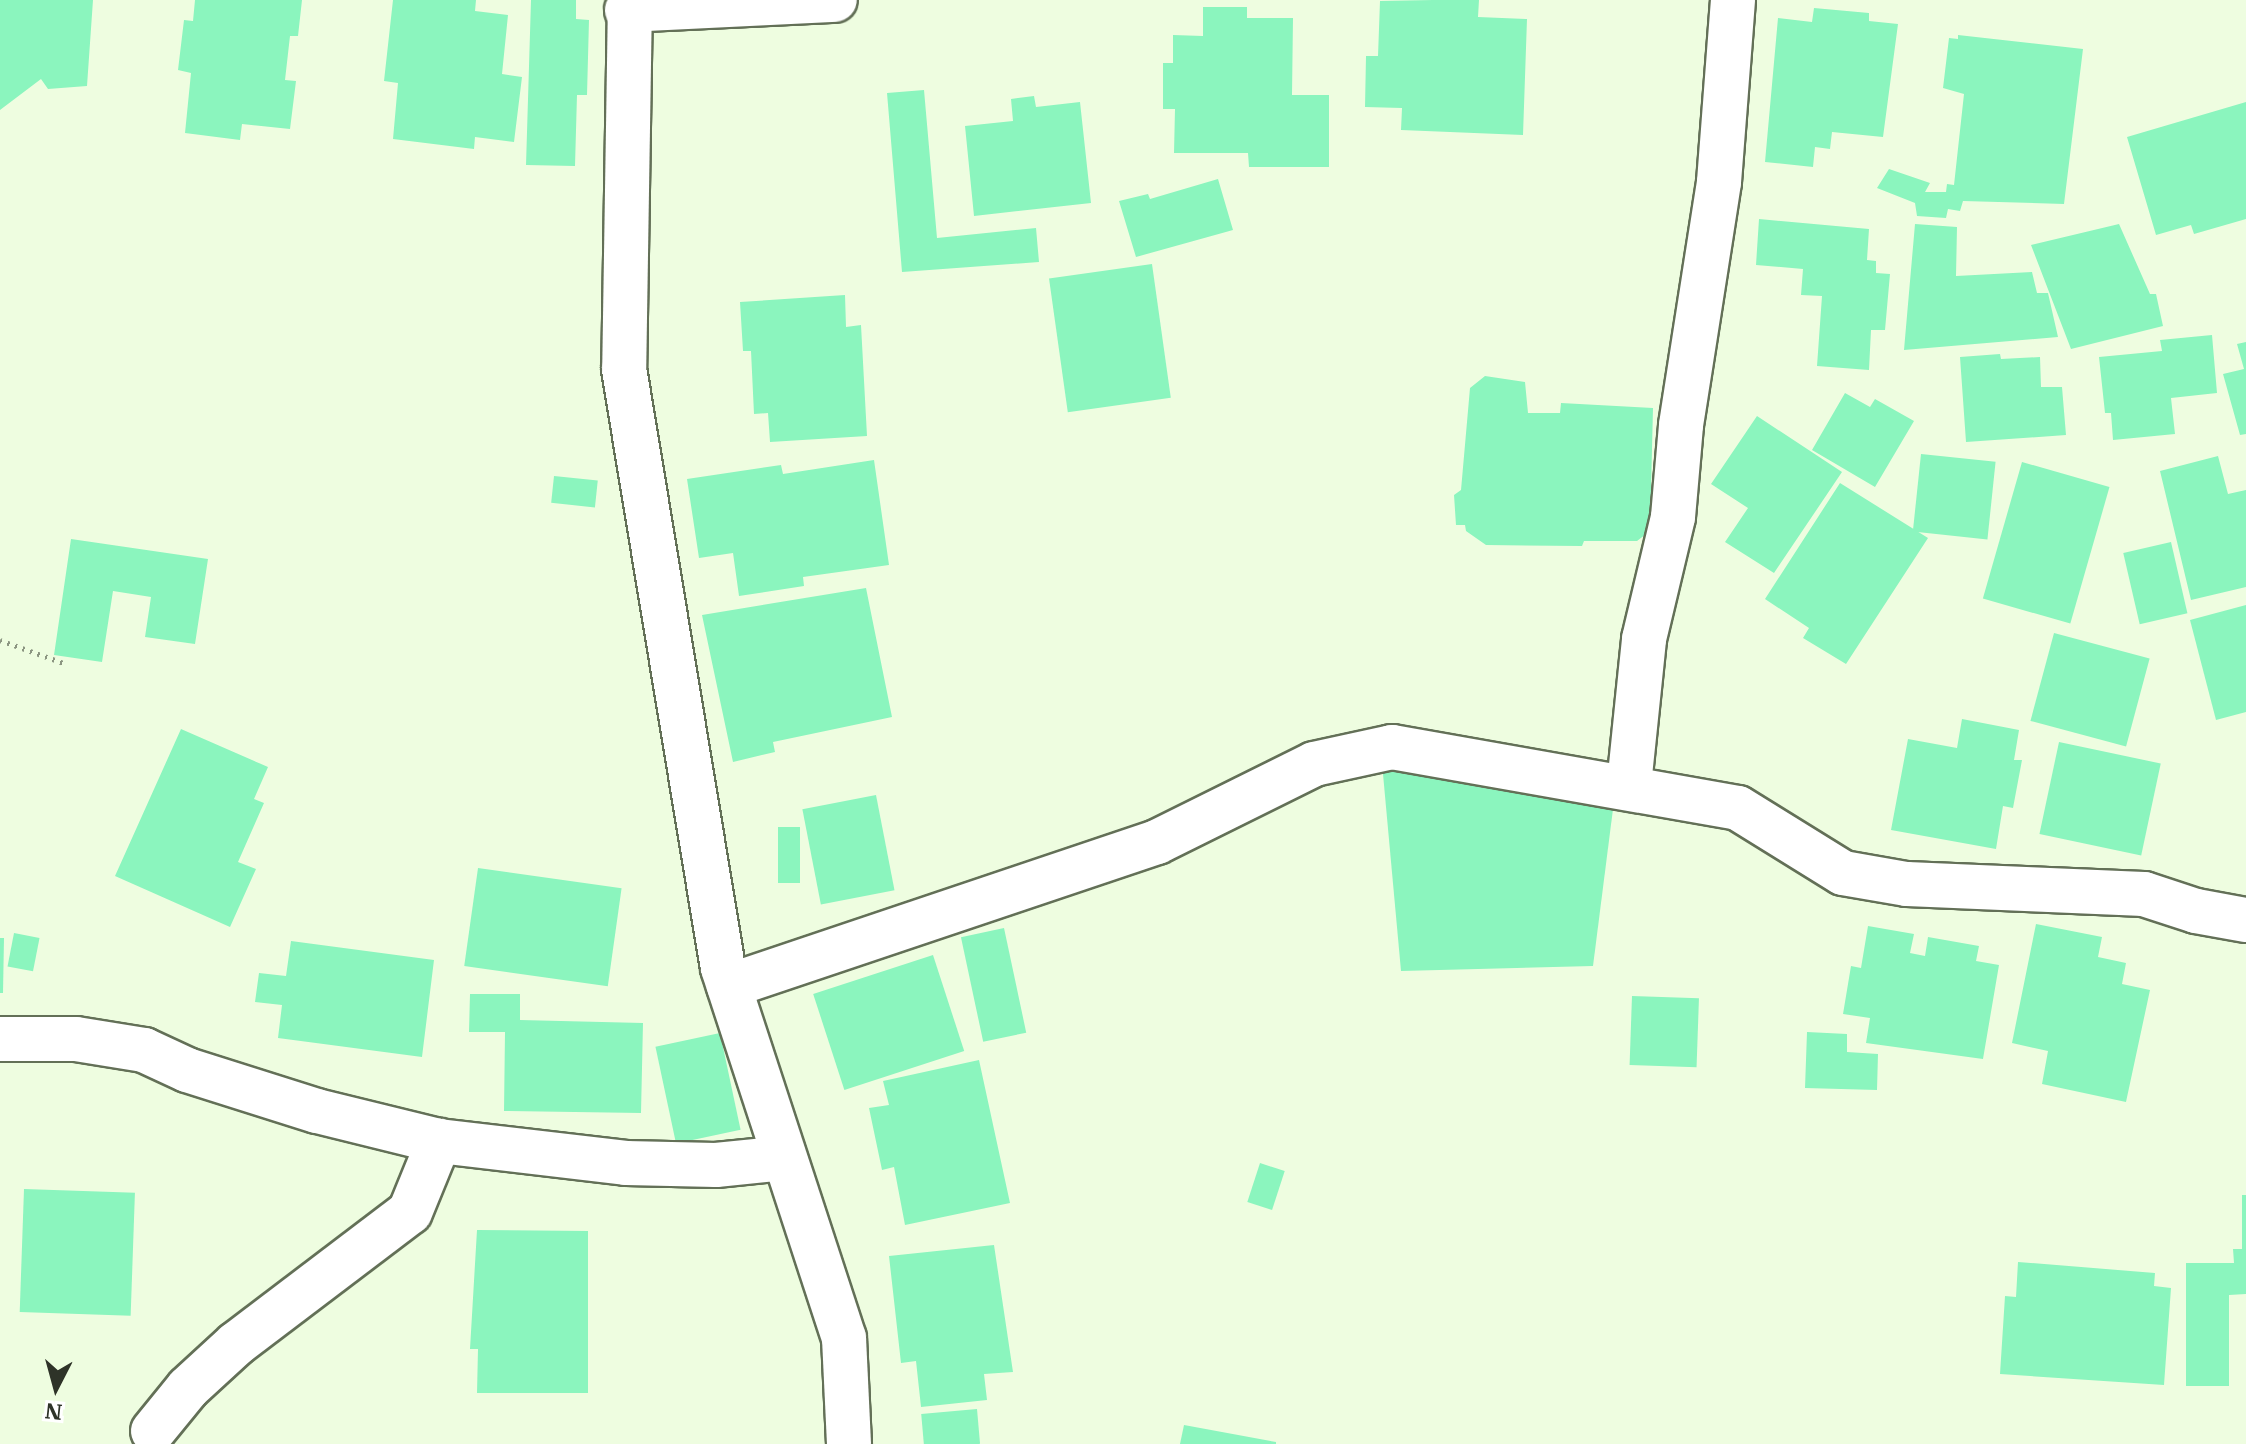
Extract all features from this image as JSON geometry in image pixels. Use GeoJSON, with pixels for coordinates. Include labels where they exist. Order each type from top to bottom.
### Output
{"type":"FeatureCollection","features":[{"type":"Feature","properties":{"kind":"street"},"geometry":{"type":"LineString","coordinates":[[835,0],[628,5],[624,369],[729,986],[844,1338],[849,1444]]}},
{"type":"Feature","properties":{"kind":"street"},"geometry":{"type":"LineString","coordinates":[[1629,785],[1644,639],[1673,517],[1681,425],[1719,182],[1733,0]]}},
{"type":"Feature","properties":{"kind":"street"},"geometry":{"type":"LineString","coordinates":[[729,986],[1157,842],[1314,764],[1392,747],[1629,785],[1738,808],[1843,873],[1907,884],[2144,894],[2196,911],[2246,920]]}},
{"type":"Feature","properties":{"kind":"street"},"geometry":{"type":"LineString","coordinates":[[0,1039],[76,1039],[144,1050],[187,1070],[317,1111],[439,1141],[626,1163],[716,1165],[784,1158]]}},
{"type":"Feature","properties":{"kind":"street"},"geometry":{"type":"LineString","coordinates":[[153,1431],[188,1388],[236,1344],[410,1212],[439,1141]]}},
{"type":"Feature","properties":{"kind":"path"},"geometry":{"type":"LineString","coordinates":[[0,640],[64,663]]}},
{"type":"Feature","properties":{"kind":"building"},"geometry":{"type":"Polygon","coordinates":[[[0,0],[93,0],[87,86],[48,89],[41,79],[0,110],[0,0]]]}},
{"type":"Feature","properties":{"kind":"building"},"geometry":{"type":"Polygon","coordinates":[[[195,0],[302,0],[298,36],[290,36],[285,80],[296,81],[290,129],[242,124],[240,140],[185,133],[191,73],[178,70],[184,20],[193,21],[195,0]]]}},
{"type":"Feature","properties":{"kind":"building"},"geometry":{"type":"Polygon","coordinates":[[[393,0],[476,0],[475,11],[508,15],[502,74],[522,77],[514,142],[475,137],[474,149],[393,139],[398,83],[384,81],[393,0]]]}},
{"type":"Feature","properties":{"kind":"building"},"geometry":{"type":"Polygon","coordinates":[[[531,0],[576,0],[576,19],[589,20],[587,95],[577,95],[575,166],[526,165],[531,0]]]}},
{"type":"Feature","properties":{"kind":"building"},"geometry":{"type":"Polygon","coordinates":[[[1479,0],[1478,17],[1527,19],[1523,135],[1401,130],[1402,108],[1365,107],[1366,56],[1378,56],[1380,1],[1479,0]]]}},
{"type":"Feature","properties":{"kind":"building"},"geometry":{"type":"Polygon","coordinates":[[[1203,7],[1247,7],[1247,18],[1293,18],[1292,95],[1329,95],[1329,167],[1249,167],[1248,153],[1174,153],[1175,109],[1163,109],[1163,63],[1173,63],[1173,35],[1203,36],[1203,7]]]}},
{"type":"Feature","properties":{"kind":"building"},"geometry":{"type":"Polygon","coordinates":[[[1814,8],[1869,13],[1869,21],[1898,24],[1883,137],[1832,132],[1830,149],[1815,147],[1813,167],[1765,162],[1778,18],[1812,22],[1814,8]]]}},
{"type":"Feature","properties":{"kind":"building"},"geometry":{"type":"Polygon","coordinates":[[[1958,35],[2083,49],[2064,204],[1963,201],[1960,211],[1948,209],[1946,218],[1917,216],[1915,203],[1877,188],[1889,169],[1930,183],[1925,192],[1946,192],[1947,184],[1954,185],[1964,94],[1943,88],[1949,38],[1958,39],[1958,35]]]}},
{"type":"Feature","properties":{"kind":"building"},"geometry":{"type":"Polygon","coordinates":[[[924,90],[937,238],[1036,228],[1039,262],[902,272],[887,93],[924,90]]]}},
{"type":"Feature","properties":{"kind":"building"},"geometry":{"type":"Polygon","coordinates":[[[1034,96],[1036,107],[1080,102],[1091,203],[974,216],[965,126],[1013,121],[1011,99],[1034,96]]]}},
{"type":"Feature","properties":{"kind":"building"},"geometry":{"type":"Polygon","coordinates":[[[2246,102],[2246,219],[2194,234],[2191,225],[2156,235],[2127,137],[2246,102]]]}},
{"type":"Feature","properties":{"kind":"building"},"geometry":{"type":"Polygon","coordinates":[[[1218,179],[1233,230],[1136,257],[1119,201],[1148,194],[1150,199],[1218,179]]]}},
{"type":"Feature","properties":{"kind":"building"},"geometry":{"type":"Polygon","coordinates":[[[1759,219],[1869,229],[1867,260],[1876,261],[1876,273],[1890,274],[1885,330],[1871,330],[1869,370],[1817,366],[1822,296],[1801,295],[1803,269],[1756,265],[1759,219]]]}},
{"type":"Feature","properties":{"kind":"building"},"geometry":{"type":"Polygon","coordinates":[[[1915,224],[1957,227],[1956,276],[2032,272],[2037,293],[2048,293],[2058,337],[1904,350],[1915,224]]]}},
{"type":"Feature","properties":{"kind":"building"},"geometry":{"type":"Polygon","coordinates":[[[2119,224],[2150,294],[2156,294],[2163,326],[2071,349],[2031,245],[2119,224]]]}},
{"type":"Feature","properties":{"kind":"building"},"geometry":{"type":"Polygon","coordinates":[[[1152,264],[1171,398],[1068,412],[1049,278],[1152,264]]]}},
{"type":"Feature","properties":{"kind":"building"},"geometry":{"type":"Polygon","coordinates":[[[845,295],[846,327],[861,325],[867,436],[770,442],[768,413],[754,414],[751,351],[743,351],[740,302],[845,295]]]}},
{"type":"Feature","properties":{"kind":"building"},"geometry":{"type":"Polygon","coordinates":[[[2212,335],[2217,393],[2171,398],[2175,434],[2113,440],[2111,413],[2105,413],[2099,357],[2162,351],[2160,340],[2212,335]]]}},
{"type":"Feature","properties":{"kind":"building"},"geometry":{"type":"Polygon","coordinates":[[[2246,342],[2246,434],[2240,435],[2223,374],[2244,369],[2237,344],[2246,342]]]}},
{"type":"Feature","properties":{"kind":"building"},"geometry":{"type":"Polygon","coordinates":[[[2000,354],[2001,359],[2040,357],[2041,387],[2062,387],[2066,435],[1966,442],[1960,357],[2000,354]]]}},
{"type":"Feature","properties":{"kind":"building"},"geometry":{"type":"Polygon","coordinates":[[[1485,376],[1525,382],[1528,413],[1560,413],[1561,403],[1653,408],[1650,531],[1637,541],[1584,541],[1582,546],[1486,545],[1466,531],[1465,525],[1456,525],[1454,495],[1461,490],[1470,388],[1485,376]]]}},
{"type":"Feature","properties":{"kind":"building"},"geometry":{"type":"Polygon","coordinates":[[[1845,393],[1870,407],[1875,399],[1914,421],[1875,487],[1812,450],[1845,393]]]}},
{"type":"Feature","properties":{"kind":"building"},"geometry":{"type":"Polygon","coordinates":[[[1757,416],[1842,472],[1774,573],[1725,542],[1748,508],[1711,484],[1757,416]]]}},
{"type":"Feature","properties":{"kind":"building"},"geometry":{"type":"Polygon","coordinates":[[[1921,454],[1996,462],[1987,539],[1913,532],[1921,454]]]}},
{"type":"Feature","properties":{"kind":"building"},"geometry":{"type":"Polygon","coordinates":[[[2218,456],[2228,494],[2246,490],[2246,587],[2191,600],[2160,471],[2218,456]]]}},
{"type":"Feature","properties":{"kind":"building"},"geometry":{"type":"Polygon","coordinates":[[[874,460],[889,565],[803,577],[804,586],[739,596],[733,553],[699,558],[687,479],[781,465],[783,474],[874,460]]]}},
{"type":"Feature","properties":{"kind":"building"},"geometry":{"type":"Polygon","coordinates":[[[2022,462],[2109,487],[2070,624],[1983,598],[2022,462]]]}},
{"type":"Feature","properties":{"kind":"building"},"geometry":{"type":"Polygon","coordinates":[[[554,476],[598,481],[595,507],[551,503],[554,476]]]}},
{"type":"Feature","properties":{"kind":"building"},"geometry":{"type":"Polygon","coordinates":[[[1840,483],[1928,538],[1846,664],[1803,638],[1809,628],[1765,599],[1840,483]]]}},
{"type":"Feature","properties":{"kind":"building"},"geometry":{"type":"Polygon","coordinates":[[[71,539],[208,559],[195,644],[145,637],[151,597],[113,591],[102,662],[54,655],[71,539]]]}},
{"type":"Feature","properties":{"kind":"building"},"geometry":{"type":"Polygon","coordinates":[[[2171,542],[2187,613],[2140,624],[2123,553],[2171,542]]]}},
{"type":"Feature","properties":{"kind":"building"},"geometry":{"type":"Polygon","coordinates":[[[866,588],[892,717],[773,742],[775,752],[733,762],[702,615],[866,588]]]}},
{"type":"Feature","properties":{"kind":"building"},"geometry":{"type":"Polygon","coordinates":[[[2246,605],[2246,712],[2216,720],[2190,620],[2246,605]]]}},
{"type":"Feature","properties":{"kind":"building"},"geometry":{"type":"Polygon","coordinates":[[[2054,633],[2150,659],[2126,747],[2030,721],[2054,633]]]}},
{"type":"Feature","properties":{"kind":"building"},"geometry":{"type":"Polygon","coordinates":[[[1962,719],[2019,730],[2014,760],[2022,760],[2013,808],[2003,806],[1996,849],[1891,830],[1908,739],[1957,748],[1962,719]]]}},
{"type":"Feature","properties":{"kind":"building"},"geometry":{"type":"Polygon","coordinates":[[[181,729],[268,767],[254,799],[264,803],[238,862],[256,869],[230,927],[115,876],[181,729]]]}},
{"type":"Feature","properties":{"kind":"building"},"geometry":{"type":"Polygon","coordinates":[[[2059,742],[2161,764],[2141,856],[2039,834],[2059,742]]]}},
{"type":"Feature","properties":{"kind":"building"},"geometry":{"type":"Polygon","coordinates":[[[1382,763],[1613,809],[1593,966],[1401,971],[1382,763]]]}},
{"type":"Feature","properties":{"kind":"building"},"geometry":{"type":"Polygon","coordinates":[[[876,795],[895,890],[821,905],[802,809],[876,795]]]}},
{"type":"Feature","properties":{"kind":"building"},"geometry":{"type":"Polygon","coordinates":[[[778,827],[800,827],[800,883],[778,883],[778,827]]]}},
{"type":"Feature","properties":{"kind":"building"},"geometry":{"type":"Polygon","coordinates":[[[478,868],[622,888],[608,986],[464,966],[478,868]]]}},
{"type":"Feature","properties":{"kind":"building"},"geometry":{"type":"Polygon","coordinates":[[[2036,924],[2102,937],[2098,957],[2126,963],[2122,984],[2150,990],[2126,1102],[2042,1084],[2048,1051],[2012,1043],[2036,924]]]}},
{"type":"Feature","properties":{"kind":"building"},"geometry":{"type":"Polygon","coordinates":[[[1868,926],[1914,934],[1910,953],[1925,956],[1928,937],[1979,946],[1976,961],[1999,965],[1983,1059],[1866,1043],[1870,1018],[1843,1014],[1851,966],[1861,968],[1868,926]]]}},
{"type":"Feature","properties":{"kind":"building"},"geometry":{"type":"Polygon","coordinates":[[[1004,928],[1026,1033],[983,1042],[961,937],[1004,928]]]}},
{"type":"Feature","properties":{"kind":"building"},"geometry":{"type":"Polygon","coordinates":[[[14,933],[40,938],[33,971],[8,966],[14,933]]]}},
{"type":"Feature","properties":{"kind":"building"},"geometry":{"type":"Polygon","coordinates":[[[0,938],[4,938],[3,993],[0,993],[0,938]]]}},
{"type":"Feature","properties":{"kind":"building"},"geometry":{"type":"Polygon","coordinates":[[[291,941],[434,960],[422,1057],[278,1038],[282,1005],[255,1002],[259,973],[286,976],[291,941]]]}},
{"type":"Feature","properties":{"kind":"building"},"geometry":{"type":"Polygon","coordinates":[[[933,955],[964,1051],[844,1090],[813,994],[933,955]]]}},
{"type":"Feature","properties":{"kind":"building"},"geometry":{"type":"Polygon","coordinates":[[[470,994],[520,994],[520,1020],[643,1023],[641,1113],[504,1111],[505,1032],[469,1032],[470,994]]]}},
{"type":"Feature","properties":{"kind":"building"},"geometry":{"type":"Polygon","coordinates":[[[1632,996],[1699,998],[1697,1067],[1630,1065],[1632,996]]]}},
{"type":"Feature","properties":{"kind":"building"},"geometry":{"type":"Polygon","coordinates":[[[1807,1032],[1847,1034],[1847,1052],[1878,1054],[1877,1090],[1805,1088],[1807,1032]]]}},
{"type":"Feature","properties":{"kind":"building"},"geometry":{"type":"Polygon","coordinates":[[[720,1033],[741,1130],[676,1144],[655,1047],[720,1033]]]}},
{"type":"Feature","properties":{"kind":"building"},"geometry":{"type":"Polygon","coordinates":[[[979,1060],[1010,1203],[905,1225],[894,1167],[882,1170],[869,1108],[889,1105],[883,1081],[979,1060]]]}},
{"type":"Feature","properties":{"kind":"building"},"geometry":{"type":"Polygon","coordinates":[[[1260,1163],[1285,1171],[1272,1210],[1247,1202],[1260,1163]]]}},
{"type":"Feature","properties":{"kind":"building"},"geometry":{"type":"Polygon","coordinates":[[[24,1189],[135,1193],[131,1316],[20,1312],[24,1189]]]}},
{"type":"Feature","properties":{"kind":"building"},"geometry":{"type":"Polygon","coordinates":[[[2242,1195],[2246,1195],[2246,1294],[2229,1295],[2229,1386],[2186,1386],[2186,1263],[2234,1263],[2233,1249],[2242,1249],[2242,1195]]]}},
{"type":"Feature","properties":{"kind":"building"},"geometry":{"type":"Polygon","coordinates":[[[477,1230],[588,1231],[588,1393],[477,1393],[478,1349],[470,1349],[477,1230]]]}},
{"type":"Feature","properties":{"kind":"building"},"geometry":{"type":"Polygon","coordinates":[[[994,1245],[1013,1372],[984,1374],[987,1400],[921,1407],[916,1361],[901,1363],[889,1256],[994,1245]]]}},
{"type":"Feature","properties":{"kind":"building"},"geometry":{"type":"Polygon","coordinates":[[[2018,1262],[2155,1273],[2154,1286],[2171,1288],[2164,1385],[2000,1374],[2005,1296],[2016,1297],[2018,1262]]]}},
{"type":"Feature","properties":{"kind":"building"},"geometry":{"type":"Polygon","coordinates":[[[977,1409],[980,1444],[924,1444],[921,1414],[977,1409]]]}},
{"type":"Feature","properties":{"kind":"building"},"geometry":{"type":"Polygon","coordinates":[[[1184,1425],[1276,1442],[1276,1444],[1180,1444],[1184,1425]]]}}]}
